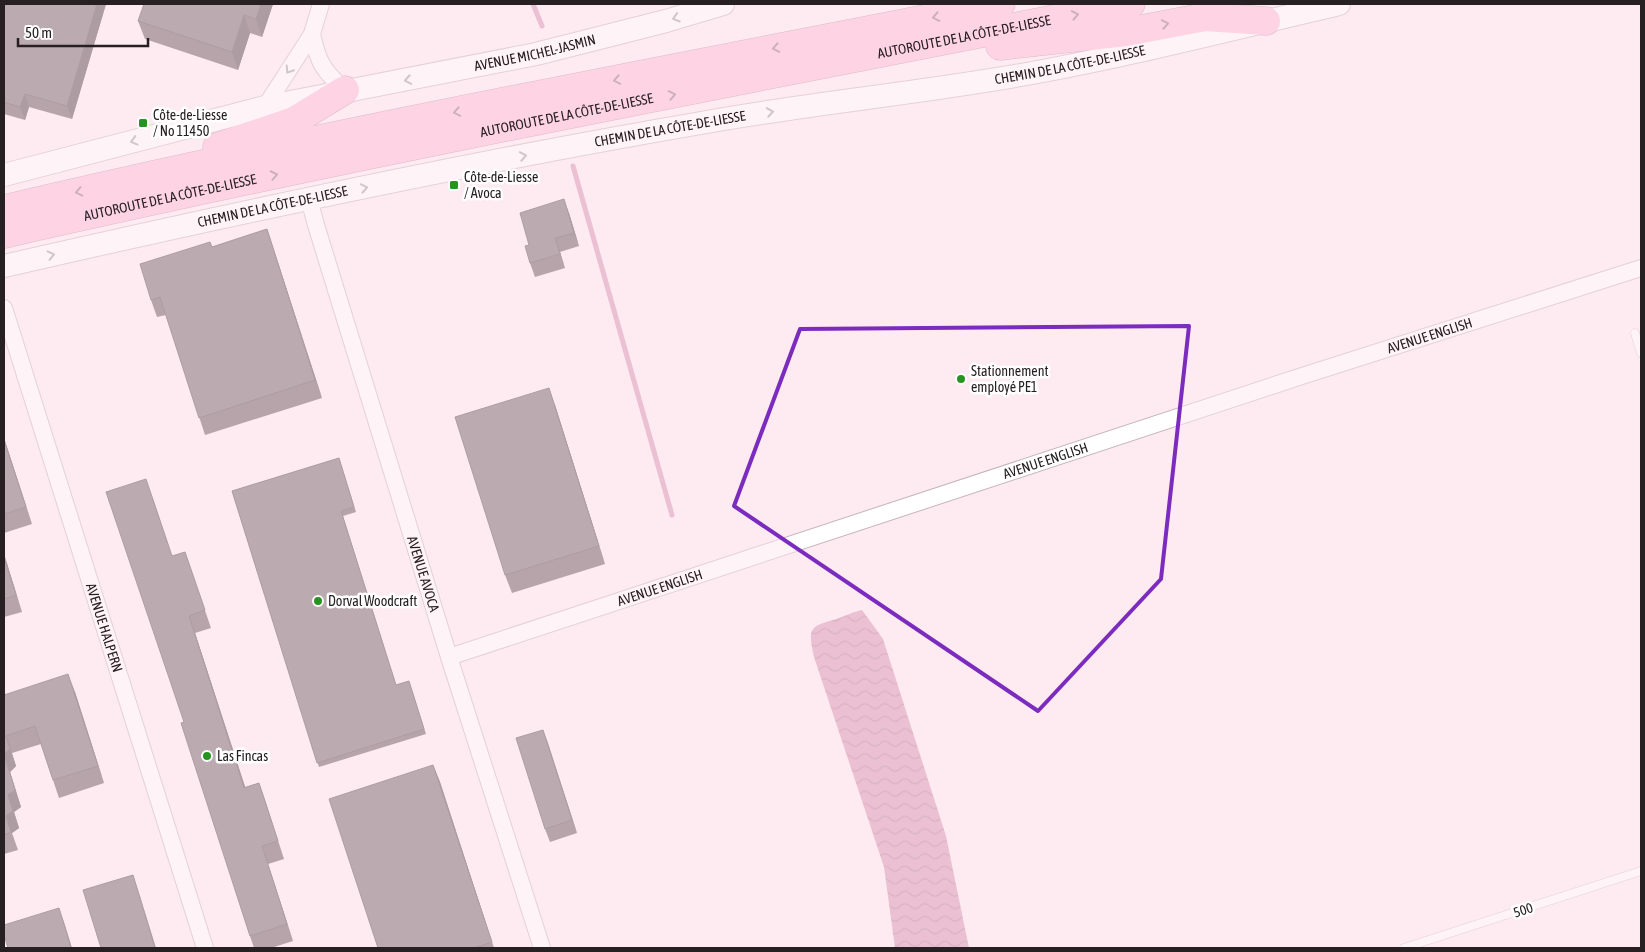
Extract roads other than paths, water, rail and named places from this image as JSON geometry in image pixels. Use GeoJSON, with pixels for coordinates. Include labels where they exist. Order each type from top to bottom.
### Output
{"type":"FeatureCollection","features":[{"type":"Feature","properties":{"kind":"highway","name":"AUTOROUTE DE LA CÔTE-DE-LIESSE"},"geometry":{"type":"LineString","coordinates":[[4,210],[126,180],[380,127],[1000,4]]}},
{"type":"Feature","properties":{"kind":"highway","name":"AUTOROUTE DE LA CÔTE-DE-LIESSE"},"geometry":{"type":"LineString","coordinates":[[4,234],[205,189],[1131,4]]}},
{"type":"Feature","properties":{"kind":"highway"},"geometry":{"type":"LineString","coordinates":[[822,66],[1126,32],[1205,16],[1266,21]]}},
{"type":"Feature","properties":{"kind":"highway"},"geometry":{"type":"LineString","coordinates":[[126,180],[273,126],[294,121],[345,90]]}},
{"type":"Feature","properties":{"kind":"main road","name":"AVENUE MICHEL-JASMIN"},"geometry":{"type":"LineString","coordinates":[[345,90],[536,54],[666,21],[723,4]]}},
{"type":"Feature","properties":{"kind":"main road","name":"CHEMIN DE LA CÔTE-DE-LIESSE"},"geometry":{"type":"LineString","coordinates":[[4,266],[309,199],[573,146],[700,123],[1032,73],[1205,37],[1339,4]]}},
{"type":"Feature","properties":{"kind":"main road"},"geometry":{"type":"LineString","coordinates":[[4,176],[265,107],[345,90]]}},
{"type":"Feature","properties":{"kind":"street"},"geometry":{"type":"LineString","coordinates":[[265,107],[312,34],[321,4]]}},
{"type":"Feature","properties":{"kind":"street"},"geometry":{"type":"LineString","coordinates":[[312,34],[317,56],[327,74],[345,90]]}},
{"type":"Feature","properties":{"kind":"street","name":"AVENUE AVOCA"},"geometry":{"type":"LineString","coordinates":[[309,199],[542,948]]}},
{"type":"Feature","properties":{"kind":"street","name":"AVENUE ENGLISH"},"geometry":{"type":"LineString","coordinates":[[450,657],[1302,376],[1641,268]]}},
{"type":"Feature","properties":{"kind":"street","name":"AVENUE HALPERN"},"geometry":{"type":"LineString","coordinates":[[4,308],[205,948]]}},
{"type":"Feature","properties":{"kind":"lane"},"geometry":{"type":"LineString","coordinates":[[1636,333],[1641,353]]}},
{"type":"Feature","properties":{"kind":"lane","name":"500"},"geometry":{"type":"LineString","coordinates":[[1404,948],[1641,871]]}},
{"type":"Feature","properties":{"kind":"water"},"geometry":{"type":"Polygon","coordinates":[[[862,610],[883,639],[946,836],[969,948],[895,948],[884,867],[814,657],[811,639],[813,629],[822,623],[862,610]]]}},
{"type":"Feature","properties":{"kind":"waterway"},"geometry":{"type":"LineString","coordinates":[[533,4],[542,26]]}},
{"type":"Feature","properties":{"kind":"waterway"},"geometry":{"type":"LineString","coordinates":[[573,166],[672,515]]}},
{"type":"Feature","properties":{"kind":"place","name":"Côte-de-Liesse / No 11450"},"geometry":{"type":"Point","coordinates":[143,123]}},
{"type":"Feature","properties":{"kind":"place","name":"Côte-de-Liesse / Avoca"},"geometry":{"type":"Point","coordinates":[454,185]}},
{"type":"Feature","properties":{"kind":"place","name":"Stationnement employé PE1"},"geometry":{"type":"Point","coordinates":[961,379]}},
{"type":"Feature","properties":{"kind":"place","name":"Dorval Woodcraft"},"geometry":{"type":"Point","coordinates":[318,601]}},
{"type":"Feature","properties":{"kind":"place","name":"Las Fincas"},"geometry":{"type":"Point","coordinates":[207,756]}}]}
